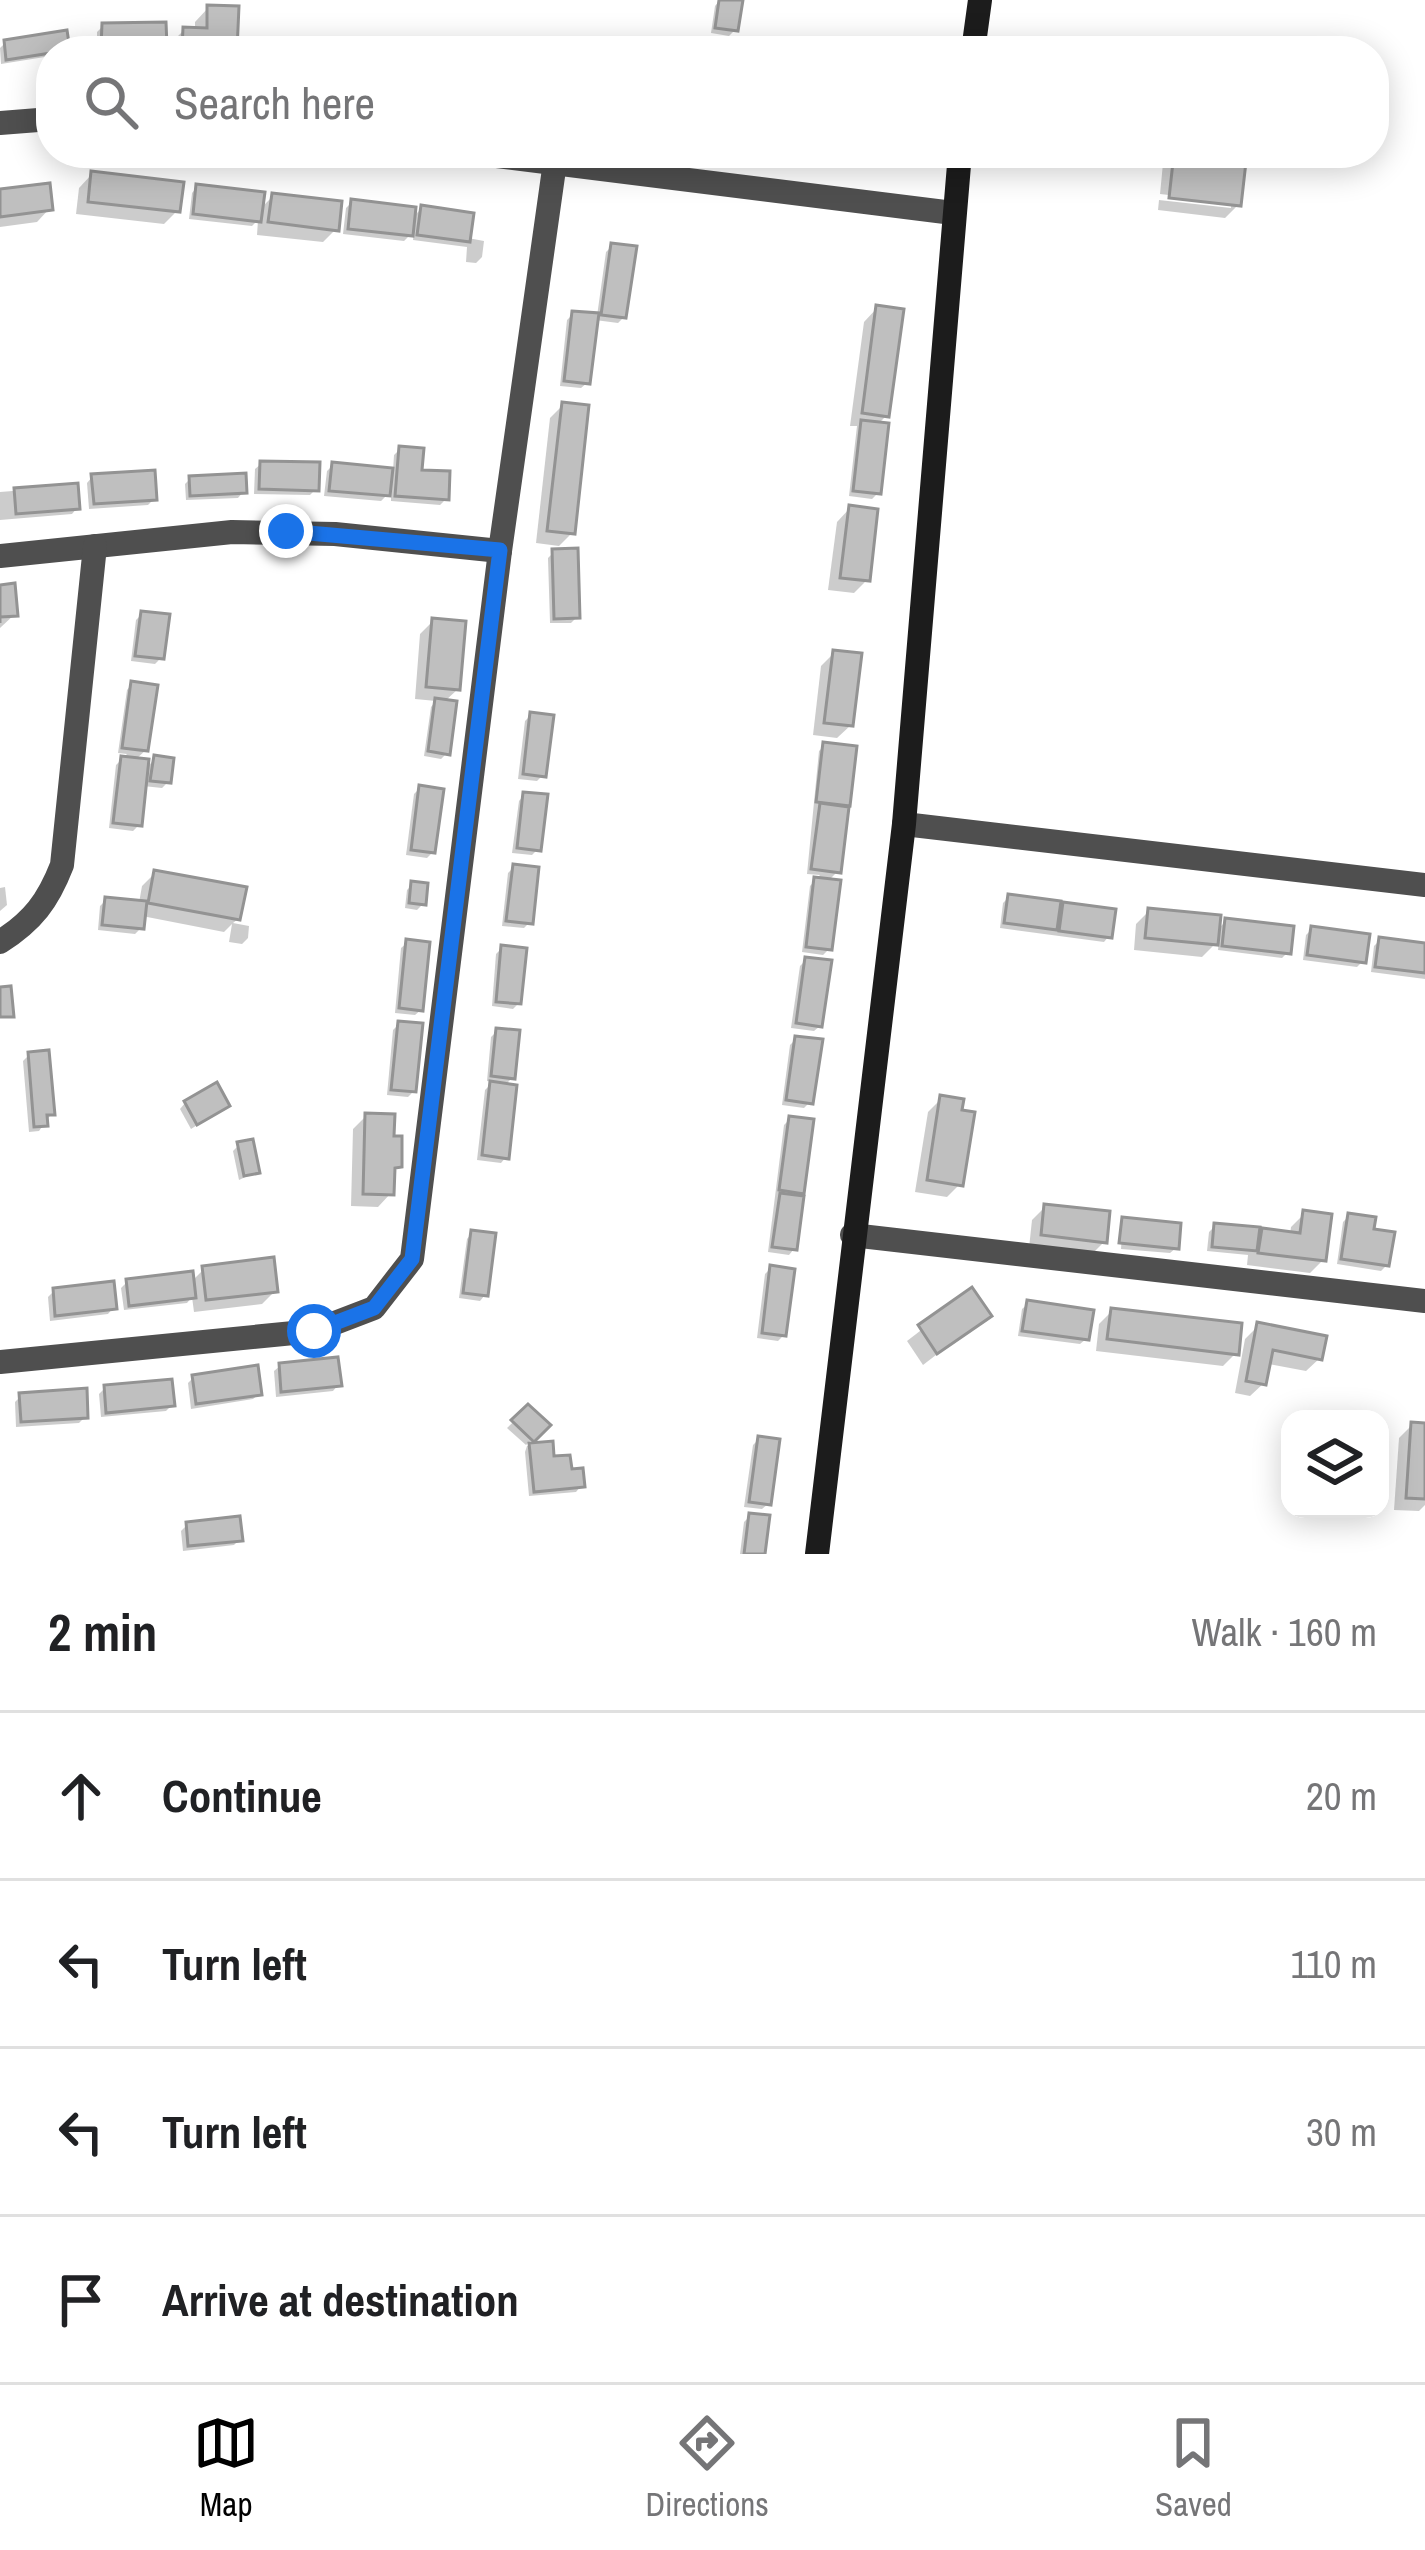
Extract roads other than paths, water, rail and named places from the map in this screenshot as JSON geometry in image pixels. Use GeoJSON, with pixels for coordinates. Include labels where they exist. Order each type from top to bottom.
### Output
{"type":"FeatureCollection","features":[{"type":"Feature","properties":{"kind":"street"},"geometry":{"type":"LineString","coordinates":[[975,36],[980,0]]}},
{"type":"Feature","properties":{"kind":"street"},"geometry":{"type":"LineString","coordinates":[[0,124],[36,120]]}},
{"type":"Feature","properties":{"kind":"street"},"geometry":{"type":"LineString","coordinates":[[0,1363],[314,1331],[374,1308],[412,1259],[500,550],[554,168]]}},
{"type":"Feature","properties":{"kind":"street"},"geometry":{"type":"LineString","coordinates":[[602,168],[953,213]]}},
{"type":"Feature","properties":{"kind":"street"},"geometry":{"type":"LineString","coordinates":[[817,1554],[904,824],[958,168]]}},
{"type":"Feature","properties":{"kind":"street"},"geometry":{"type":"LineString","coordinates":[[0,556],[232,532],[286,531],[500,550]]}},
{"type":"Feature","properties":{"kind":"street"},"geometry":{"type":"LineString","coordinates":[[0,942],[48,901],[62,865],[95,546]]}},
{"type":"Feature","properties":{"kind":"street"},"geometry":{"type":"LineString","coordinates":[[904,824],[1425,885]]}},
{"type":"Feature","properties":{"kind":"street"},"geometry":{"type":"LineString","coordinates":[[852,1235],[1425,1301]]}}]}
